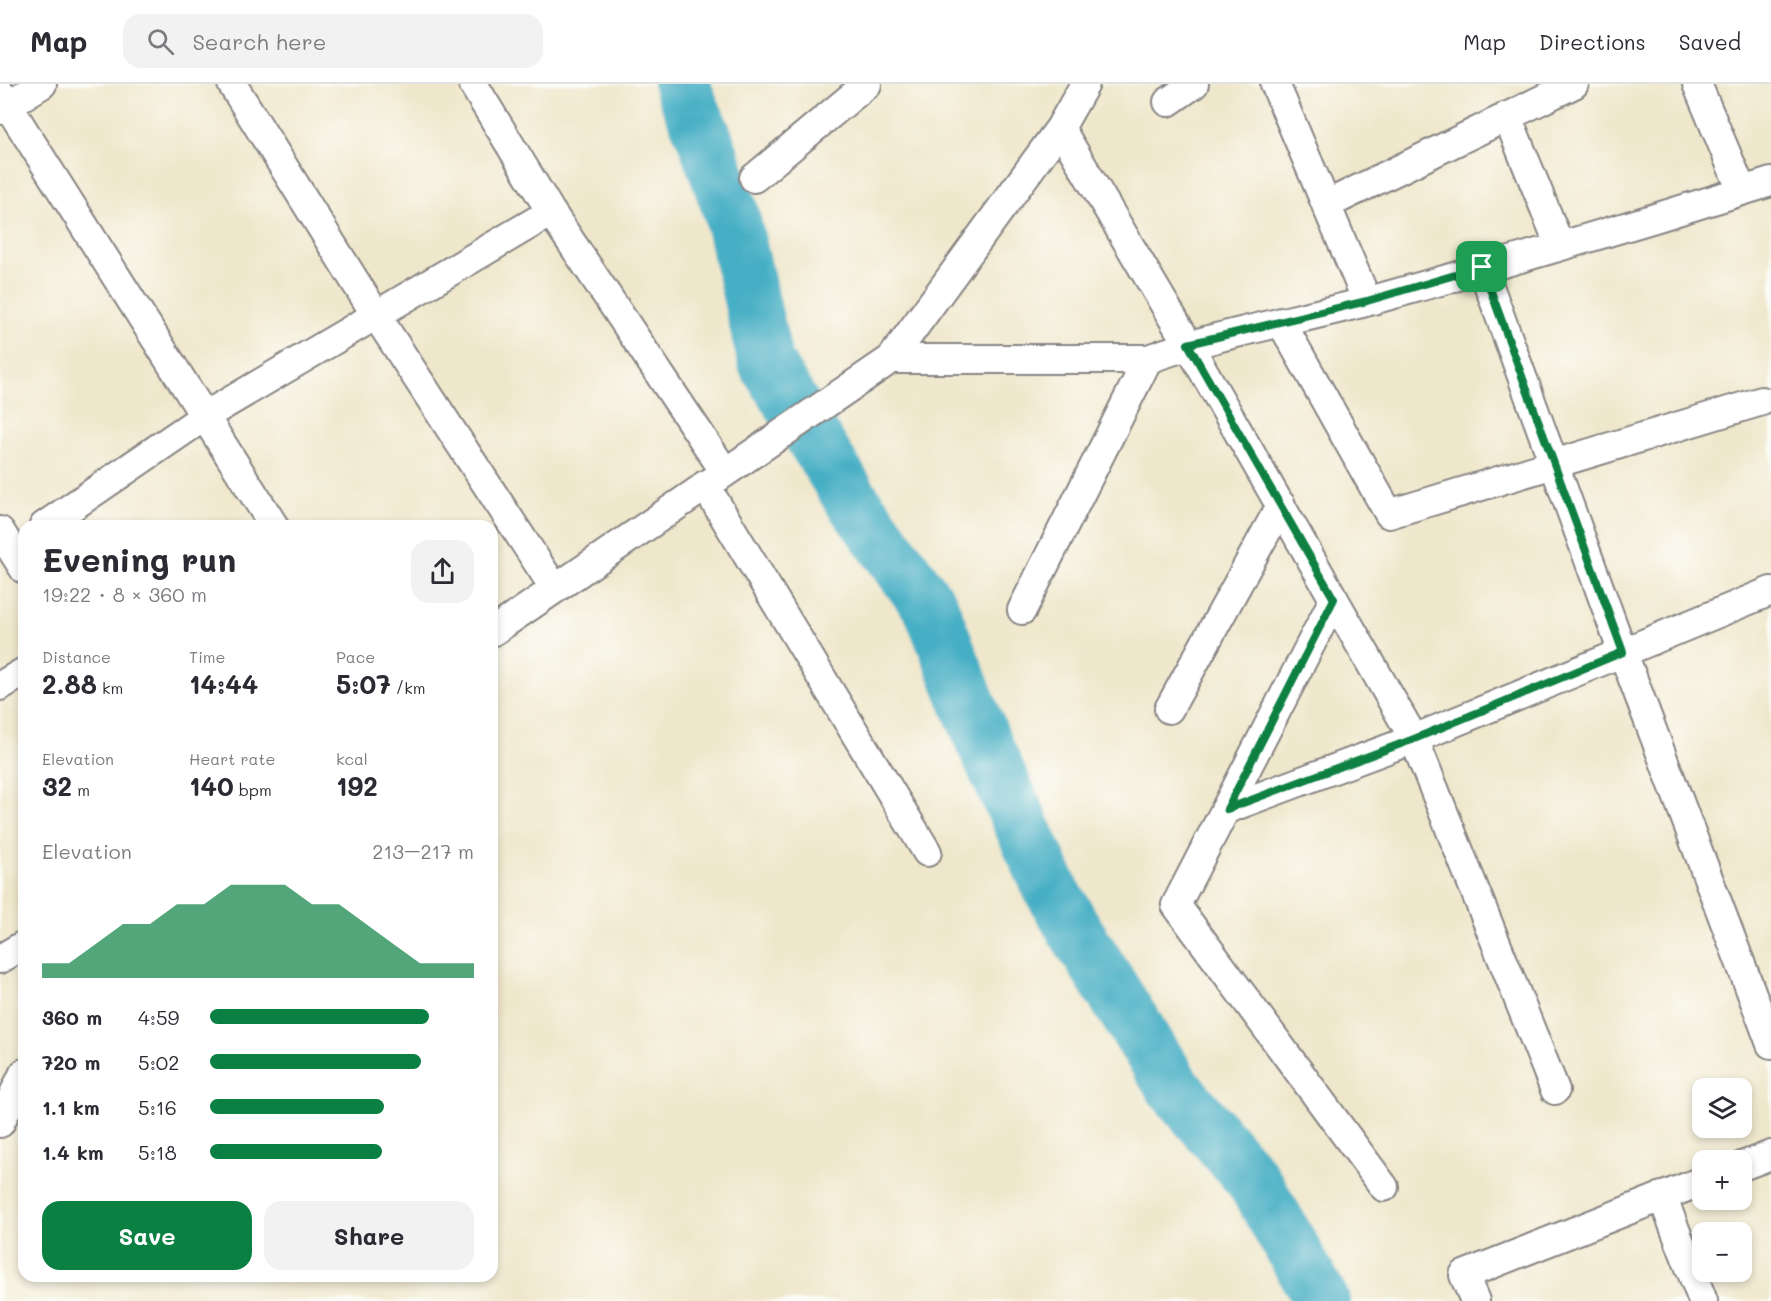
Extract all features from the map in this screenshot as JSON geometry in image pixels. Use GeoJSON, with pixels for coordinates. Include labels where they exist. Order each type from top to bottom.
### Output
{"type":"FeatureCollection","features":[{"type":"Feature","properties":{"kind":"street"},"geometry":{"type":"LineString","coordinates":[[42,84],[3,102],[270,520]]}},
{"type":"Feature","properties":{"kind":"street"},"geometry":{"type":"LineString","coordinates":[[232,84],[376,315],[555,589]]}},
{"type":"Feature","properties":{"kind":"street"},"geometry":{"type":"LineString","coordinates":[[473,84],[715,479],[927,852]]}},
{"type":"Feature","properties":{"kind":"street"},"geometry":{"type":"LineString","coordinates":[[754,178],[867,84]]}},
{"type":"Feature","properties":{"kind":"street"},"geometry":{"type":"LineString","coordinates":[[498,628],[891,359],[1059,128],[1085,84]]}},
{"type":"Feature","properties":{"kind":"street"},"geometry":{"type":"LineString","coordinates":[[1168,102],[1194,84]]}},
{"type":"Feature","properties":{"kind":"street"},"geometry":{"type":"LineString","coordinates":[[1275,84],[1367,301]]}},
{"type":"Feature","properties":{"kind":"street"},"geometry":{"type":"LineString","coordinates":[[1326,205],[1574,84]]}},
{"type":"Feature","properties":{"kind":"street"},"geometry":{"type":"LineString","coordinates":[[1697,84],[1742,191]]}},
{"type":"Feature","properties":{"kind":"street"},"geometry":{"type":"LineString","coordinates":[[1507,116],[1560,246]]}},
{"type":"Feature","properties":{"kind":"street"},"geometry":{"type":"LineString","coordinates":[[1059,128],[1188,344],[1414,739],[1555,1090]]}},
{"type":"Feature","properties":{"kind":"street"},"geometry":{"type":"LineString","coordinates":[[891,359],[1148,359],[1188,344],[1367,301],[1771,182]]}},
{"type":"Feature","properties":{"kind":"street"},"geometry":{"type":"LineString","coordinates":[[53,520],[205,416],[551,212]]}},
{"type":"Feature","properties":{"kind":"street"},"geometry":{"type":"LineString","coordinates":[[1482,267],[1623,652],[1771,1044]]}},
{"type":"Feature","properties":{"kind":"street"},"geometry":{"type":"LineString","coordinates":[[1281,322],[1389,514],[1762,401]]}},
{"type":"Feature","properties":{"kind":"street"},"geometry":{"type":"LineString","coordinates":[[1022,610],[1148,359]]}},
{"type":"Feature","properties":{"kind":"street"},"geometry":{"type":"LineString","coordinates":[[1169,709],[1281,505]]}},
{"type":"Feature","properties":{"kind":"street"},"geometry":{"type":"LineString","coordinates":[[1227,809],[1414,739],[1771,591]]}},
{"type":"Feature","properties":{"kind":"street"},"geometry":{"type":"LineString","coordinates":[[1334,599],[1176,905],[1384,1187]]}},
{"type":"Feature","properties":{"kind":"street"},"geometry":{"type":"LineString","coordinates":[[0,686],[18,676]]}},
{"type":"Feature","properties":{"kind":"street"},"geometry":{"type":"LineString","coordinates":[[0,959],[18,948]]}},
{"type":"Feature","properties":{"kind":"street"},"geometry":{"type":"LineString","coordinates":[[0,1123],[18,1086]]}},
{"type":"Feature","properties":{"kind":"street"},"geometry":{"type":"LineString","coordinates":[[1752,1162],[1771,1155]]}},
{"type":"Feature","properties":{"kind":"street"},"geometry":{"type":"LineString","coordinates":[[1475,1301],[1464,1275],[1692,1184]]}},
{"type":"Feature","properties":{"kind":"street"},"geometry":{"type":"LineString","coordinates":[[1662,1196],[1703,1301]]}},
{"type":"Feature","properties":{"kind":"waterway"},"geometry":{"type":"LineString","coordinates":[[681,84],[706,141],[731,212],[766,363],[852,500],[931,608],[983,741],[1051,889],[1074,929],[1174,1088],[1253,1180],[1322,1301]]}},
{"type":"Feature","properties":{"kind":"route"},"geometry":{"type":"LineString","coordinates":[[1482,267],[1623,652],[1414,739],[1227,809],[1334,599],[1188,344],[1367,301],[1482,267]]}}]}
